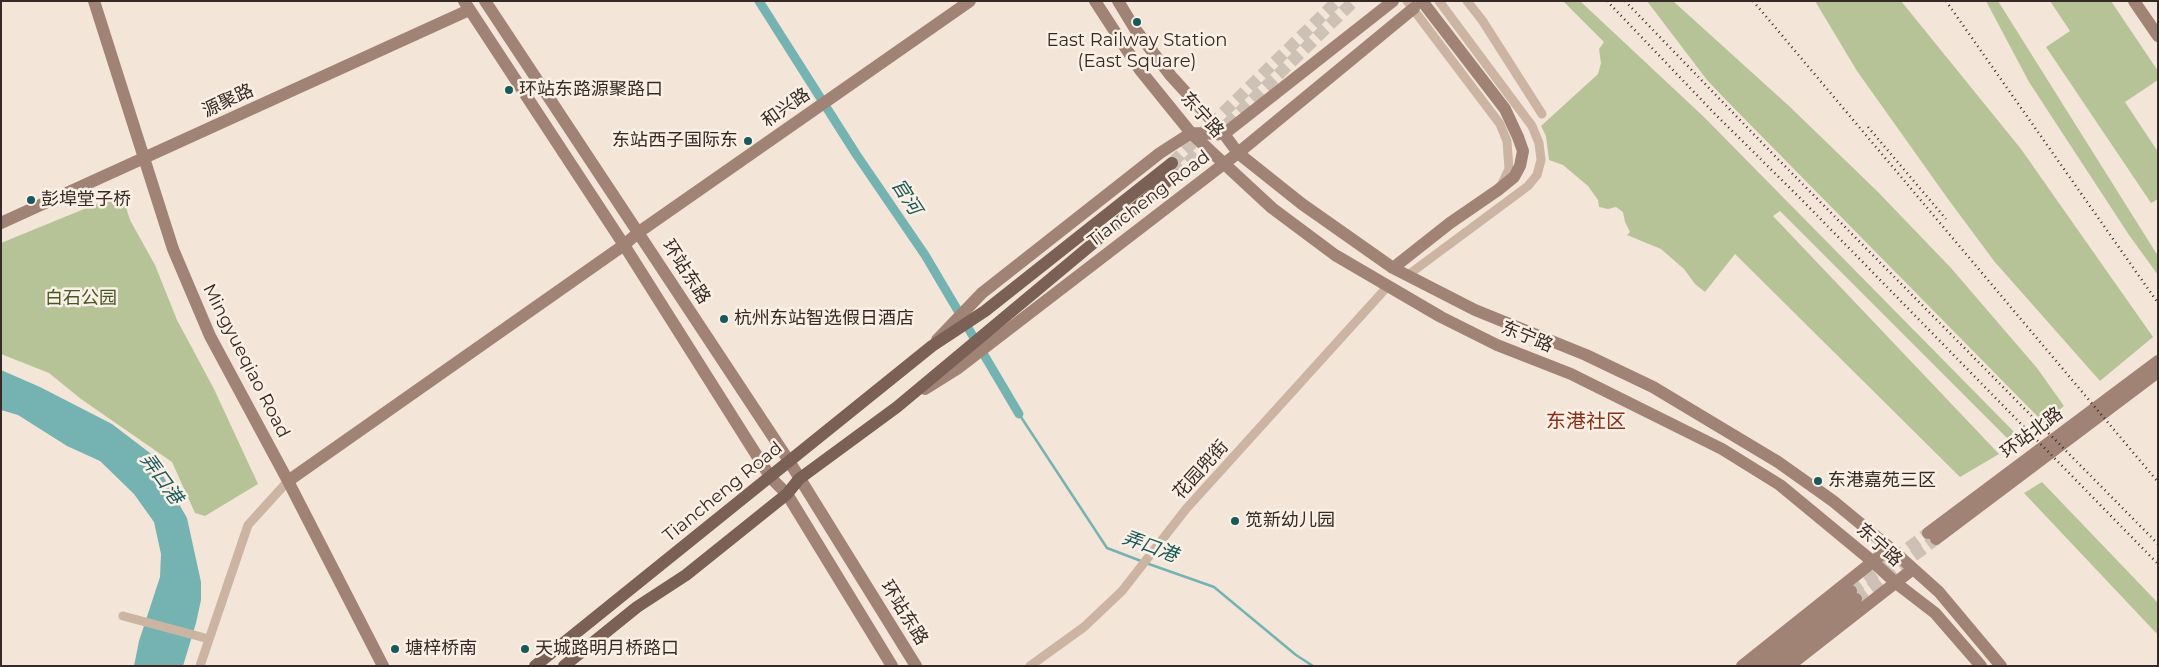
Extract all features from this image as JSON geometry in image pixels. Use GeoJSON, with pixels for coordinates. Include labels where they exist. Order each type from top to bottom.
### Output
{"type":"FeatureCollection","features":[{"type":"Feature","properties":{"kind":"main road","name":"Mingyueqiao Road"},"geometry":{"type":"LineString","coordinates":[[94,1],[173,248],[210,336],[288,481],[383,666]]}},
{"type":"Feature","properties":{"kind":"main road","name":"环站东路"},"geometry":{"type":"LineString","coordinates":[[485,1],[789,461],[916,666]]}},
{"type":"Feature","properties":{"kind":"main road","name":"和兴路"},"geometry":{"type":"LineString","coordinates":[[288,481],[624,245],[638,232],[970,1]]}},
{"type":"Feature","properties":{"kind":"main road","name":"东宁路"},"geometry":{"type":"LineString","coordinates":[[1095,1],[1140,70],[1191,133],[1272,208],[1334,255],[1449,321],[1498,345],[1571,374],[1722,449],[1780,485],[1872,560],[1896,583],[1935,613],[1981,666]]}},
{"type":"Feature","properties":{"kind":"main road","name":"东宁路"},"geometry":{"type":"LineString","coordinates":[[1118,1],[1135,29],[1171,76],[1224,134],[1238,153],[1302,204],[1393,268],[1475,310],[1586,355],[1653,387],[1778,462],[1833,501],[1939,592],[2002,666]]}},
{"type":"Feature","properties":{"kind":"main road","name":"Tiancheng Road"},"geometry":{"type":"LineString","coordinates":[[932,346],[974,301],[1160,153],[1191,133],[1224,134],[1393,1]]}},
{"type":"Feature","properties":{"kind":"main road"},"geometry":{"type":"LineString","coordinates":[[2134,1],[2158,36]]}},
{"type":"Feature","properties":{"kind":"main road","name":"Tiancheng Road"},"geometry":{"type":"LineString","coordinates":[[564,666],[637,607],[686,575],[787,494],[799,479],[1224,164],[1414,4]]}},
{"type":"Feature","properties":{"kind":"main road"},"geometry":{"type":"LineString","coordinates":[[1393,268],[1450,223],[1514,177],[1520,166],[1522,151],[1518,136],[1504,110],[1414,4]]}},
{"type":"Feature","properties":{"kind":"main road","name":"源聚路"},"geometry":{"type":"LineString","coordinates":[[1,224],[466,6]]}},
{"type":"Feature","properties":{"kind":"main road"},"geometry":{"type":"LineString","coordinates":[[466,6],[624,245],[771,478],[787,494],[892,666]]}},
{"type":"Feature","properties":{"kind":"main road","name":"Tiancheng Road"},"geometry":{"type":"LineString","coordinates":[[535,666],[771,478],[789,461],[932,346],[982,313],[1174,169],[994,333]]}},
{"type":"Feature","properties":{"kind":"main road","name":"环站北路"},"geometry":{"type":"LineString","coordinates":[[2158,361],[1932,536],[2158,372]]}},
{"type":"Feature","properties":{"kind":"main road"},"geometry":{"type":"LineString","coordinates":[[1742,666],[1872,560],[1890,548]]}},
{"type":"Feature","properties":{"kind":"main road"},"geometry":{"type":"LineString","coordinates":[[1789,666],[1913,569]]}},
{"type":"Feature","properties":{"kind":"main road"},"geometry":{"type":"LineString","coordinates":[[1757,666],[1854,595],[1772,666]]}},
{"type":"Feature","properties":{"kind":"street"},"geometry":{"type":"LineString","coordinates":[[1430,1],[1414,4],[1500,124],[1507,141],[1509,170],[1498,190]]}},
{"type":"Feature","properties":{"kind":"street"},"geometry":{"type":"LineString","coordinates":[[1408,275],[1528,186],[1537,175],[1541,160],[1540,143],[1532,126],[1439,1]]}},
{"type":"Feature","properties":{"kind":"street"},"geometry":{"type":"LineString","coordinates":[[1467,1],[1482,20],[1542,114]]}},
{"type":"Feature","properties":{"kind":"street","name":"花园兜街"},"geometry":{"type":"LineString","coordinates":[[1030,666],[1084,627],[1122,591],[1186,510],[1388,286]]}},
{"type":"Feature","properties":{"kind":"street"},"geometry":{"type":"LineString","coordinates":[[200,666],[248,525],[288,481]]}},
{"type":"Feature","properties":{"kind":"street"},"geometry":{"type":"LineString","coordinates":[[123,616],[209,639]]}},
{"type":"Feature","properties":{"kind":"green space"},"geometry":{"type":"Polygon","coordinates":[[[1563,1],[1580,1],[1704,117],[2022,440],[2016,447],[1780,211],[1773,216],[1999,454],[1960,477],[1735,254],[1705,292],[1695,284],[1684,269],[1661,249],[1627,235],[1630,232],[1623,212],[1616,207],[1608,209],[1599,207],[1598,200],[1588,186],[1563,165],[1549,160],[1546,136],[1541,126],[1598,74],[1601,63],[1599,49],[1604,42],[1563,1]]]}},
{"type":"Feature","properties":{"kind":"green space"},"geometry":{"type":"Polygon","coordinates":[[[1647,1],[1673,1],[1789,106],[1877,191],[1951,268],[2037,368],[2064,406],[2044,423],[1707,80],[1647,1]]]}},
{"type":"Feature","properties":{"kind":"green space"},"geometry":{"type":"Polygon","coordinates":[[[1815,1],[1901,1],[2021,149],[2153,337],[2100,381],[1994,261],[1857,71],[1815,1]]]}},
{"type":"Feature","properties":{"kind":"green space"},"geometry":{"type":"Polygon","coordinates":[[[1986,1],[1998,1],[2158,256],[2158,275],[2129,235],[2029,82],[1986,1]]]}},
{"type":"Feature","properties":{"kind":"green space"},"geometry":{"type":"Polygon","coordinates":[[[2050,1],[2111,1],[2158,71],[2158,80],[2125,102],[2158,152],[2158,199],[2151,203],[2046,47],[2070,31],[2050,1]]]}},
{"type":"Feature","properties":{"kind":"green space","name":"白石公园"},"geometry":{"type":"Polygon","coordinates":[[[116,196],[124,201],[130,220],[155,265],[177,320],[214,389],[258,484],[205,516],[195,513],[172,462],[81,399],[49,373],[1,354],[1,243],[116,196]]]}},
{"type":"Feature","properties":{"kind":"green space"},"geometry":{"type":"Polygon","coordinates":[[[2042,482],[2158,603],[2158,635],[2024,493],[2042,482]]]}},
{"type":"Feature","properties":{"kind":"water"},"geometry":{"type":"Polygon","coordinates":[[[1,370],[40,387],[112,424],[150,453],[187,518],[201,582],[201,600],[183,666],[134,666],[139,641],[160,577],[161,554],[154,522],[134,494],[100,461],[67,446],[18,415],[1,410],[1,370]]]}},
{"type":"Feature","properties":{"kind":"waterway","name":"官河"},"geometry":{"type":"LineString","coordinates":[[759,1],[856,154],[925,255],[1019,414]]}},
{"type":"Feature","properties":{"kind":"waterway","name":"弄口港"},"geometry":{"type":"LineString","coordinates":[[1019,414],[1107,548],[1141,561]]}},
{"type":"Feature","properties":{"kind":"waterway","name":"弄口港"},"geometry":{"type":"LineString","coordinates":[[1146,563],[1214,587],[1296,655],[1313,666]]}},
{"type":"Feature","properties":{"kind":"tunnel"},"geometry":{"type":"LineString","coordinates":[[1172,163],[1337,1]]}},
{"type":"Feature","properties":{"kind":"tunnel"},"geometry":{"type":"LineString","coordinates":[[1175,175],[1354,1]]}},
{"type":"Feature","properties":{"kind":"tunnel"},"geometry":{"type":"LineString","coordinates":[[1851,591],[1928,533]]}},
{"type":"Feature","properties":{"kind":"tunnel"},"geometry":{"type":"LineString","coordinates":[[1856,599],[1936,539]]}},
{"type":"Feature","properties":{"kind":"railway"},"geometry":{"type":"LineString","coordinates":[[1607,1],[1715,114],[1801,199],[2158,564]]}},
{"type":"Feature","properties":{"kind":"railway"},"geometry":{"type":"LineString","coordinates":[[1625,1],[1768,149],[2158,544]]}},
{"type":"Feature","properties":{"kind":"railway"},"geometry":{"type":"LineString","coordinates":[[1753,1],[2158,482]]}},
{"type":"Feature","properties":{"kind":"railway"},"geometry":{"type":"LineString","coordinates":[[1946,1],[2158,303]]}},
{"type":"Feature","properties":{"kind":"railway"},"geometry":{"type":"LineString","coordinates":[[1868,127],[1946,219]]}},
{"type":"Feature","properties":{"kind":"place","name":"East Railway Station (East Square)"},"geometry":{"type":"Point","coordinates":[1137,22]}},
{"type":"Feature","properties":{"kind":"place","name":"环站东路源聚路口"},"geometry":{"type":"Point","coordinates":[509,90]}},
{"type":"Feature","properties":{"kind":"place","name":"东站西子国际东"},"geometry":{"type":"Point","coordinates":[748,141]}},
{"type":"Feature","properties":{"kind":"place","name":"彭埠堂子桥"},"geometry":{"type":"Point","coordinates":[31,200]}},
{"type":"Feature","properties":{"kind":"place","name":"杭州东站智选假日酒店"},"geometry":{"type":"Point","coordinates":[724,319]}},
{"type":"Feature","properties":{"kind":"place","name":"东港嘉苑三区"},"geometry":{"type":"Point","coordinates":[1818,481]}},
{"type":"Feature","properties":{"kind":"place","name":"笕新幼儿园"},"geometry":{"type":"Point","coordinates":[1235,521]}},
{"type":"Feature","properties":{"kind":"place","name":"塘梓桥南"},"geometry":{"type":"Point","coordinates":[395,649]}},
{"type":"Feature","properties":{"kind":"place","name":"天城路明月桥路口"},"geometry":{"type":"Point","coordinates":[525,649]}},
{"type":"Feature","properties":{"kind":"district","name":"东港社区"},"geometry":{"type":"Point","coordinates":[1586,422]}}]}
